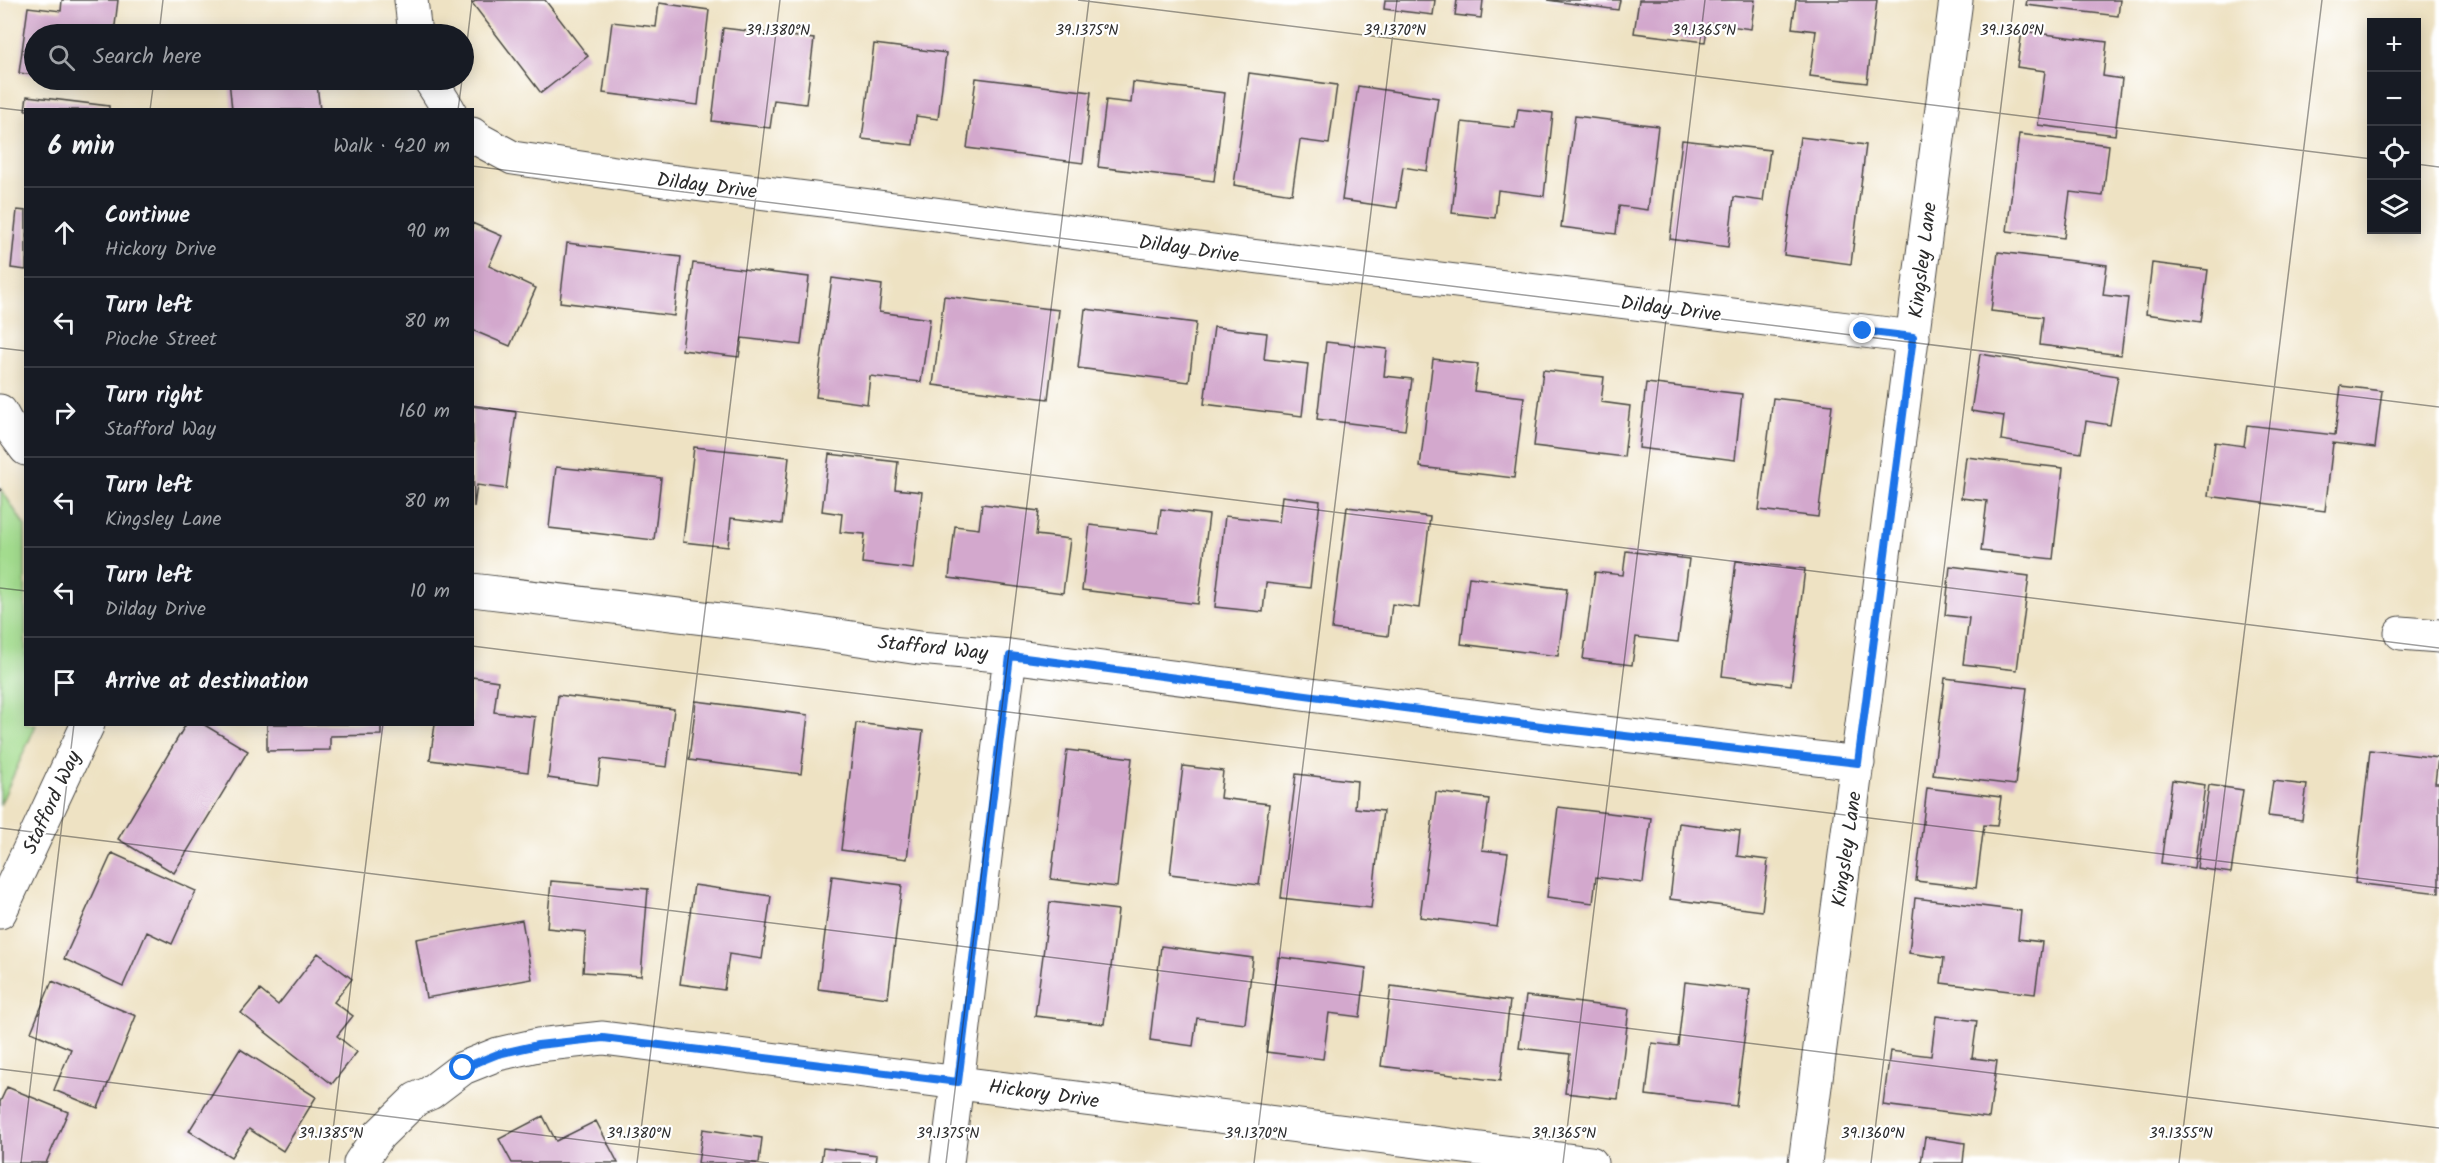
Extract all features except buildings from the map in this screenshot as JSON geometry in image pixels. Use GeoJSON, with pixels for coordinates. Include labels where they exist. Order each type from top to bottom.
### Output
{"type":"FeatureCollection","features":[{"type":"Feature","properties":{"kind":"street"},"geometry":{"type":"LineString","coordinates":[[411,0],[414,24]]}},
{"type":"Feature","properties":{"kind":"street","name":"Kingsley Lane"},"geometry":{"type":"LineString","coordinates":[[1805,1163],[1956,0]]}},
{"type":"Feature","properties":{"kind":"street","name":"Dilday Drive"},"geometry":{"type":"LineString","coordinates":[[474,136],[513,158],[670,181],[963,217],[1255,257],[1913,337]]}},
{"type":"Feature","properties":{"kind":"street"},"geometry":{"type":"LineString","coordinates":[[0,411],[24,446]]}},
{"type":"Feature","properties":{"kind":"street","name":"Stafford Way"},"geometry":{"type":"LineString","coordinates":[[474,590],[778,627],[919,648],[1010,656],[1556,728],[1858,763]]}},
{"type":"Feature","properties":{"kind":"street"},"geometry":{"type":"LineString","coordinates":[[2401,633],[2439,636]]}},
{"type":"Feature","properties":{"kind":"street"},"geometry":{"type":"LineString","coordinates":[[947,1163],[1010,656]]}},
{"type":"Feature","properties":{"kind":"street","name":"Stafford Way"},"geometry":{"type":"LineString","coordinates":[[0,912],[87,726]]}},
{"type":"Feature","properties":{"kind":"street","name":"Hickory Drive"},"geometry":{"type":"LineString","coordinates":[[360,1163],[379,1135],[417,1099],[429,1094],[463,1068],[498,1054],[538,1045],[603,1038],[1591,1163]]}},
{"type":"Feature","properties":{"kind":"green space"},"geometry":{"type":"Polygon","coordinates":[[[1,489],[24,524],[24,726],[36,726],[0,805],[1,489]]]}},
{"type":"Feature","properties":{"kind":"route"},"geometry":{"type":"LineString","coordinates":[[463,1068],[498,1054],[538,1045],[603,1038],[958,1082],[1010,656],[1556,728],[1858,763],[1913,337],[1863,331]]}}]}
